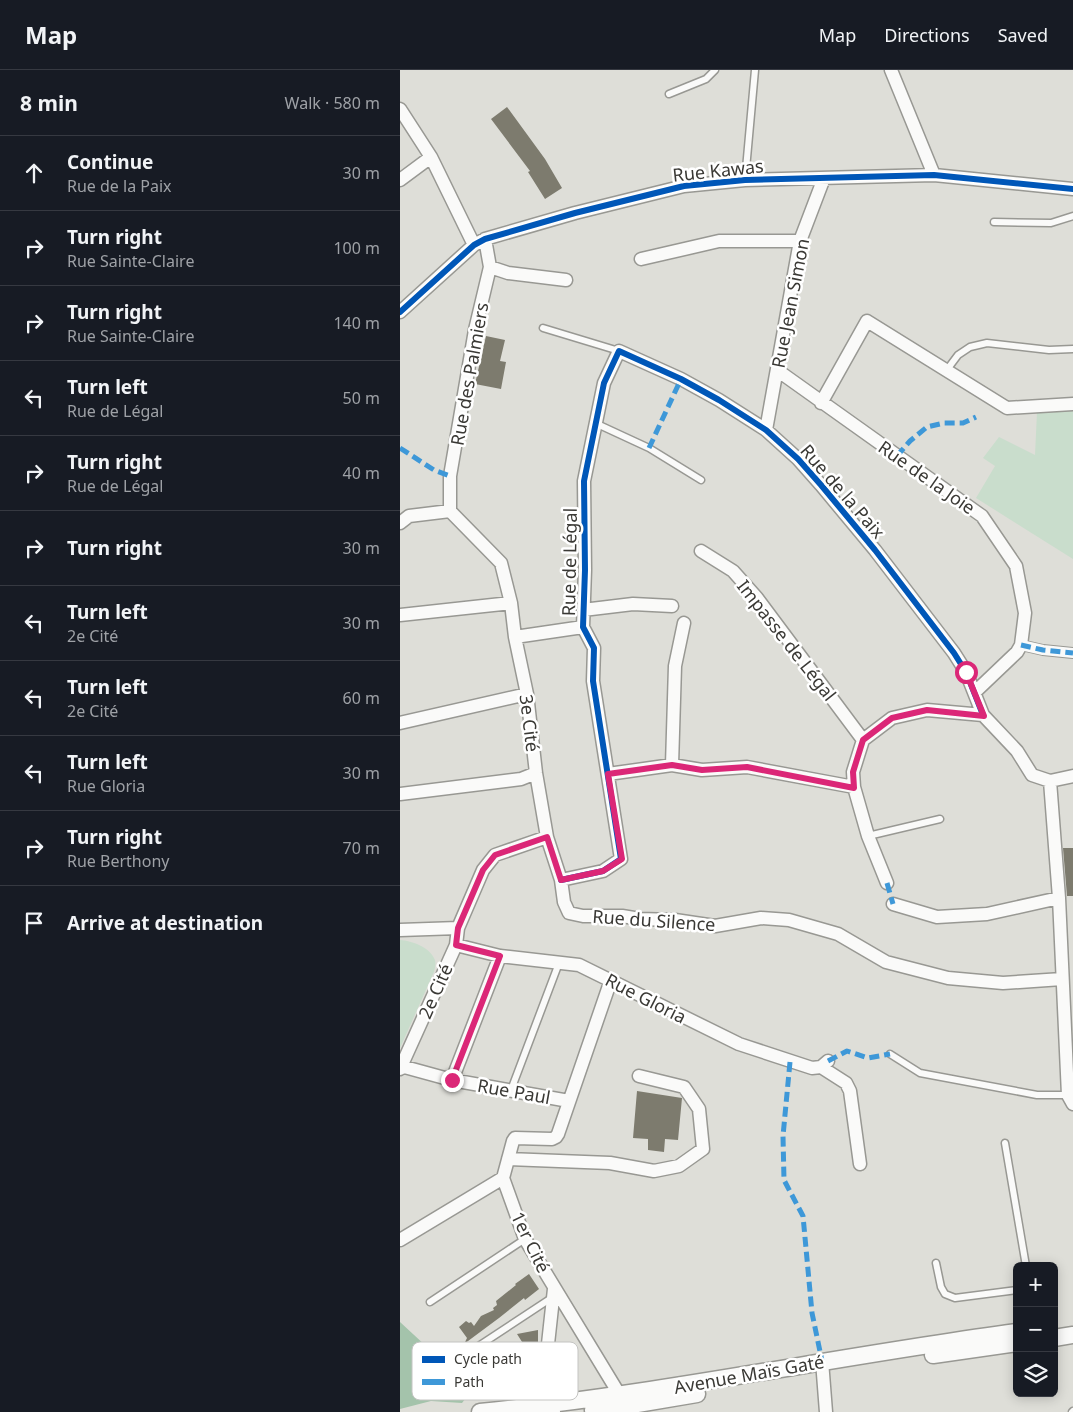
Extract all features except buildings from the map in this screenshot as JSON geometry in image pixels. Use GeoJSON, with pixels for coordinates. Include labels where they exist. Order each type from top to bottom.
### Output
{"type":"FeatureCollection","features":[{"type":"Feature","properties":{"kind":"street"},"geometry":{"type":"LineString","coordinates":[[891,70],[934,175]]}},
{"type":"Feature","properties":{"kind":"street","name":"Rue des Palmiers"},"geometry":{"type":"LineString","coordinates":[[400,109],[431,157],[480,242],[490,267],[475,330],[450,476],[450,511]]}},
{"type":"Feature","properties":{"kind":"street"},"geometry":{"type":"LineString","coordinates":[[400,180],[431,157]]}},
{"type":"Feature","properties":{"kind":"street","name":"Rue Kawas"},"geometry":{"type":"LineString","coordinates":[[400,312],[480,242],[575,213],[684,186],[745,180],[934,175],[1073,189]]}},
{"type":"Feature","properties":{"kind":"street","name":"Rue Jean Simon"},"geometry":{"type":"LineString","coordinates":[[766,430],[800,241],[824,178]]}},
{"type":"Feature","properties":{"kind":"street"},"geometry":{"type":"LineString","coordinates":[[641,260],[719,241],[800,241]]}},
{"type":"Feature","properties":{"kind":"street"},"geometry":{"type":"LineString","coordinates":[[490,267],[508,273],[566,280]]}},
{"type":"Feature","properties":{"kind":"street"},"geometry":{"type":"LineString","coordinates":[[821,403],[867,321],[1006,408],[1073,404]]}},
{"type":"Feature","properties":{"kind":"street","name":"Rue de Légal"},"geometry":{"type":"LineString","coordinates":[[561,880],[603,871],[622,859],[593,681],[594,648],[582,627],[585,570],[584,482],[604,383],[619,351]]}},
{"type":"Feature","properties":{"kind":"street","name":"Rue de la Paix"},"geometry":{"type":"LineString","coordinates":[[619,351],[701,390],[766,430],[798,459],[875,550],[954,652],[966,672],[984,716]]}},
{"type":"Feature","properties":{"kind":"street","name":"Rue de la Joie"},"geometry":{"type":"LineString","coordinates":[[777,370],[982,516],[1016,566],[1025,614],[1021,645]]}},
{"type":"Feature","properties":{"kind":"street"},"geometry":{"type":"LineString","coordinates":[[400,523],[408,516],[450,511]]}},
{"type":"Feature","properties":{"kind":"street","name":"3e Cité"},"geometry":{"type":"LineString","coordinates":[[450,511],[501,563],[511,603],[515,637],[527,694],[536,773],[548,840],[561,880]]}},
{"type":"Feature","properties":{"kind":"street","name":"Impasse de Légal"},"geometry":{"type":"LineString","coordinates":[[701,552],[733,571],[757,598],[863,740]]}},
{"type":"Feature","properties":{"kind":"street"},"geometry":{"type":"LineString","coordinates":[[400,615],[511,603]]}},
{"type":"Feature","properties":{"kind":"street"},"geometry":{"type":"LineString","coordinates":[[583,610],[633,604],[672,606]]}},
{"type":"Feature","properties":{"kind":"street"},"geometry":{"type":"LineString","coordinates":[[672,765],[675,666],[684,623]]}},
{"type":"Feature","properties":{"kind":"street"},"geometry":{"type":"LineString","coordinates":[[515,637],[582,627]]}},
{"type":"Feature","properties":{"kind":"street"},"geometry":{"type":"LineString","coordinates":[[974,692],[1018,652],[1021,645],[1050,651],[1073,653]]}},
{"type":"Feature","properties":{"kind":"street"},"geometry":{"type":"LineString","coordinates":[[400,724],[527,694]]}},
{"type":"Feature","properties":{"kind":"street"},"geometry":{"type":"LineString","coordinates":[[888,883],[868,836],[854,788],[853,772],[863,740],[892,718],[927,710],[984,716],[1017,751],[1032,775],[1050,781],[1073,776]]}},
{"type":"Feature","properties":{"kind":"street"},"geometry":{"type":"LineString","coordinates":[[608,774],[672,765],[702,770],[747,767],[854,788]]}},
{"type":"Feature","properties":{"kind":"street"},"geometry":{"type":"LineString","coordinates":[[400,794],[521,779],[536,773]]}},
{"type":"Feature","properties":{"kind":"street"},"geometry":{"type":"LineString","coordinates":[[1050,781],[1071,1098]]}},
{"type":"Feature","properties":{"kind":"street","name":"2e Cité"},"geometry":{"type":"LineString","coordinates":[[401,1067],[456,945],[458,928],[483,870],[495,855],[548,840]]}},
{"type":"Feature","properties":{"kind":"street","name":"Rue du Silence"},"geometry":{"type":"LineString","coordinates":[[561,880],[564,902],[569,913],[583,916],[622,916],[640,919],[675,920],[715,926],[761,918],[790,920],[838,934],[886,962],[948,978],[1003,983],[1062,979]]}},
{"type":"Feature","properties":{"kind":"street"},"geometry":{"type":"LineString","coordinates":[[893,904],[937,917],[987,914],[1059,898]]}},
{"type":"Feature","properties":{"kind":"street"},"geometry":{"type":"LineString","coordinates":[[400,930],[458,928]]}},
{"type":"Feature","properties":{"kind":"street","name":"Rue Gloria"},"geometry":{"type":"LineString","coordinates":[[456,945],[500,956],[579,965],[738,1044],[812,1068],[824,1064],[846,1083],[850,1091],[860,1164]]}},
{"type":"Feature","properties":{"kind":"street"},"geometry":{"type":"LineString","coordinates":[[452,1080],[500,956]]}},
{"type":"Feature","properties":{"kind":"street"},"geometry":{"type":"LineString","coordinates":[[400,1240],[503,1178],[512,1141],[516,1138],[552,1139],[556,1137],[611,980]]}},
{"type":"Feature","properties":{"kind":"street","name":"Rue Paul"},"geometry":{"type":"LineString","coordinates":[[401,1067],[452,1080],[569,1101]]}},
{"type":"Feature","properties":{"kind":"street"},"geometry":{"type":"LineString","coordinates":[[508,1159],[610,1163],[654,1171],[679,1166],[703,1149],[698,1109],[684,1087],[638,1076]]}},
{"type":"Feature","properties":{"kind":"street","name":"1er Cité"},"geometry":{"type":"LineString","coordinates":[[503,1178],[525,1239],[554,1293],[623,1401]]}},
{"type":"Feature","properties":{"kind":"street"},"geometry":{"type":"LineString","coordinates":[[548,1342],[554,1293]]}},
{"type":"Feature","properties":{"kind":"street"},"geometry":{"type":"LineString","coordinates":[[1058,1327],[1073,1326]]}},
{"type":"Feature","properties":{"kind":"street","name":"Avenue Maïs Gaté"},"geometry":{"type":"LineString","coordinates":[[573,1412],[623,1401],[1013,1333]]}},
{"type":"Feature","properties":{"kind":"street"},"geometry":{"type":"LineString","coordinates":[[1058,1337],[1073,1335]]}},
{"type":"Feature","properties":{"kind":"street","name":"Avenue Maïs Gaté"},"geometry":{"type":"LineString","coordinates":[[822,1366],[1013,1343]]}},
{"type":"Feature","properties":{"kind":"street"},"geometry":{"type":"LineString","coordinates":[[822,1366],[826,1412]]}},
{"type":"Feature","properties":{"kind":"street","name":"Avenue Maïs Gaté"},"geometry":{"type":"LineString","coordinates":[[480,1412],[552,1408],[623,1401]]}},
{"type":"Feature","properties":{"kind":"lane"},"geometry":{"type":"LineString","coordinates":[[669,94],[706,79],[715,70]]}},
{"type":"Feature","properties":{"kind":"lane"},"geometry":{"type":"LineString","coordinates":[[745,180],[755,70]]}},
{"type":"Feature","properties":{"kind":"lane"},"geometry":{"type":"LineString","coordinates":[[994,222],[1051,223],[1073,216]]}},
{"type":"Feature","properties":{"kind":"lane"},"geometry":{"type":"LineString","coordinates":[[544,328],[619,351]]}},
{"type":"Feature","properties":{"kind":"lane"},"geometry":{"type":"LineString","coordinates":[[946,370],[958,355],[970,346],[987,343],[1049,350],[1073,349]]}},
{"type":"Feature","properties":{"kind":"lane"},"geometry":{"type":"LineString","coordinates":[[595,423],[649,448],[701,480]]}},
{"type":"Feature","properties":{"kind":"lane"},"geometry":{"type":"LineString","coordinates":[[868,836],[940,819]]}},
{"type":"Feature","properties":{"kind":"lane"},"geometry":{"type":"LineString","coordinates":[[511,1090],[559,963]]}},
{"type":"Feature","properties":{"kind":"lane"},"geometry":{"type":"LineString","coordinates":[[890,1054],[920,1073],[1037,1095],[1071,1098]]}},
{"type":"Feature","properties":{"kind":"lane"},"geometry":{"type":"LineString","coordinates":[[1005,1143],[1025,1262]]}},
{"type":"Feature","properties":{"kind":"lane"},"geometry":{"type":"LineString","coordinates":[[430,1302],[525,1239]]}},
{"type":"Feature","properties":{"kind":"lane"},"geometry":{"type":"LineString","coordinates":[[936,1263],[941,1287],[945,1294],[955,1298],[1013,1291]]}},
{"type":"Feature","properties":{"kind":"lane"},"geometry":{"type":"LineString","coordinates":[[484,1342],[554,1293]]}},
{"type":"Feature","properties":{"kind":"green space"},"geometry":{"type":"Polygon","coordinates":[[[1073,409],[1073,559],[976,498],[995,466],[983,458],[999,437],[1035,455],[1037,412],[1073,409]]]}},
{"type":"Feature","properties":{"kind":"green space"},"geometry":{"type":"Polygon","coordinates":[[[400,940],[415,943],[425,948],[433,955],[435,963],[434,972],[400,1048],[400,940]]]}},
{"type":"Feature","properties":{"kind":"green space"},"geometry":{"type":"Polygon","coordinates":[[[400,1322],[422,1342],[412,1342],[412,1400],[464,1400],[462,1403],[431,1401],[400,1409],[400,1322]]]}},
{"type":"Feature","properties":{"kind":"marked path"},"geometry":{"type":"LineString","coordinates":[[649,448],[681,379]]}},
{"type":"Feature","properties":{"kind":"marked path"},"geometry":{"type":"LineString","coordinates":[[897,456],[910,441],[927,427],[944,423],[963,423],[976,417]]}},
{"type":"Feature","properties":{"kind":"marked path"},"geometry":{"type":"LineString","coordinates":[[400,448],[434,470],[450,476]]}},
{"type":"Feature","properties":{"kind":"marked path"},"geometry":{"type":"LineString","coordinates":[[1021,645],[1043,650],[1073,653]]}},
{"type":"Feature","properties":{"kind":"marked path"},"geometry":{"type":"LineString","coordinates":[[887,883],[893,904]]}},
{"type":"Feature","properties":{"kind":"marked path"},"geometry":{"type":"LineString","coordinates":[[828,1061],[847,1051],[868,1058],[890,1054]]}},
{"type":"Feature","properties":{"kind":"marked path"},"geometry":{"type":"LineString","coordinates":[[790,1062],[783,1136],[784,1180],[803,1216],[812,1313],[822,1361]]}},
{"type":"Feature","properties":{"kind":"cycle path"},"geometry":{"type":"LineString","coordinates":[[400,312],[474,245],[485,239],[575,213],[684,186],[745,180],[934,175],[1073,189]]}},
{"type":"Feature","properties":{"kind":"cycle path"},"geometry":{"type":"LineString","coordinates":[[561,880],[603,871],[621,859],[593,681],[594,648],[583,627],[585,570],[584,481],[604,383],[619,351],[681,379],[719,400],[766,430],[798,459],[875,550],[954,653],[966,672],[983,715]]}},
{"type":"Feature","properties":{"kind":"route"},"geometry":{"type":"LineString","coordinates":[[452,1080],[500,956],[456,945],[458,928],[483,870],[495,855],[547,837],[561,880],[603,871],[622,859],[608,774],[672,765],[702,770],[747,767],[854,788],[853,772],[863,740],[892,718],[927,710],[984,716],[966,672]]}}]}
